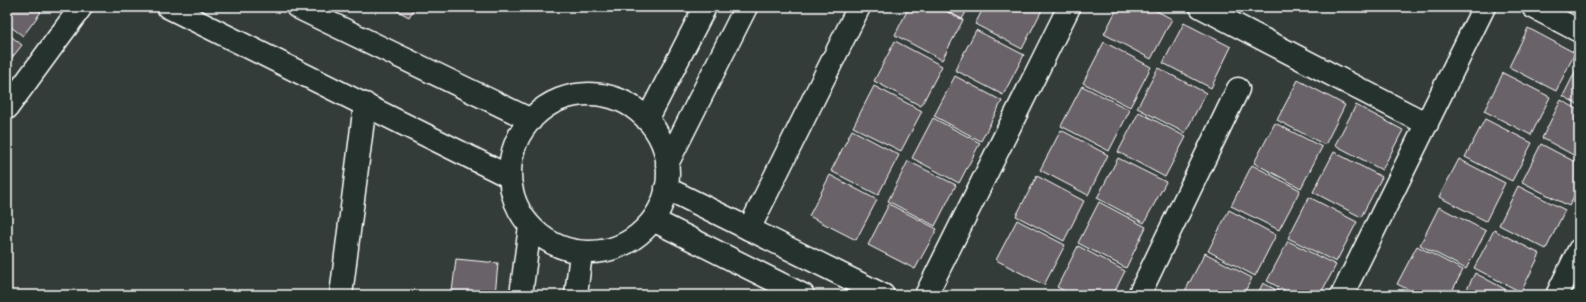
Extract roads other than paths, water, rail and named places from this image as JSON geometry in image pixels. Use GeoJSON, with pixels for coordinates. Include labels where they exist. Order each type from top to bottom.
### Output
{"type":"FeatureCollection","features":[{"type":"Feature","properties":{"kind":"street"},"geometry":{"type":"LineString","coordinates":[[7,108],[80,7]]}},
{"type":"Feature","properties":{"kind":"street"},"geometry":{"type":"LineString","coordinates":[[168,7],[510,177]]}},
{"type":"Feature","properties":{"kind":"street"},"geometry":{"type":"LineString","coordinates":[[297,7],[531,120]]}},
{"type":"Feature","properties":{"kind":"street"},"geometry":{"type":"LineString","coordinates":[[648,120],[705,7]]}},
{"type":"Feature","properties":{"kind":"street"},"geometry":{"type":"LineString","coordinates":[[667,164],[746,7]]}},
{"type":"Feature","properties":{"kind":"street"},"geometry":{"type":"LineString","coordinates":[[749,229],[859,7]]}},
{"type":"Feature","properties":{"kind":"street"},"geometry":{"type":"LineString","coordinates":[[926,295],[1069,7]]}},
{"type":"Feature","properties":{"kind":"street"},"geometry":{"type":"LineString","coordinates":[[1201,7],[1427,124]]}},
{"type":"Feature","properties":{"kind":"street"},"geometry":{"type":"LineString","coordinates":[[1342,295],[1484,7]]}},
{"type":"Feature","properties":{"kind":"street"},"geometry":{"type":"LineString","coordinates":[[1533,7],[1579,31]]}},
{"type":"Feature","properties":{"kind":"street"},"geometry":{"type":"LineString","coordinates":[[1139,295],[1238,89]]}},
{"type":"Feature","properties":{"kind":"street"},"geometry":{"type":"LineString","coordinates":[[587,93],[614,97],[638,110],[656,131],[666,154],[669,179],[663,204],[649,226],[630,242],[606,252],[581,253],[556,246],[535,233],[519,213],[510,187],[510,159],[520,133],[531,120],[537,112],[560,98],[587,93]]}},
{"type":"Feature","properties":{"kind":"street"},"geometry":{"type":"LineString","coordinates":[[341,295],[365,104]]}},
{"type":"Feature","properties":{"kind":"street"},"geometry":{"type":"LineString","coordinates":[[666,188],[883,295]]}},
{"type":"Feature","properties":{"kind":"street"},"geometry":{"type":"LineString","coordinates":[[653,220],[803,295]]}},
{"type":"Feature","properties":{"kind":"street"},"geometry":{"type":"LineString","coordinates":[[521,295],[530,226]]}},
{"type":"Feature","properties":{"kind":"street"},"geometry":{"type":"LineString","coordinates":[[1557,295],[1579,250]]}},
{"type":"Feature","properties":{"kind":"street"},"geometry":{"type":"LineString","coordinates":[[576,295],[581,253]]}}]}
